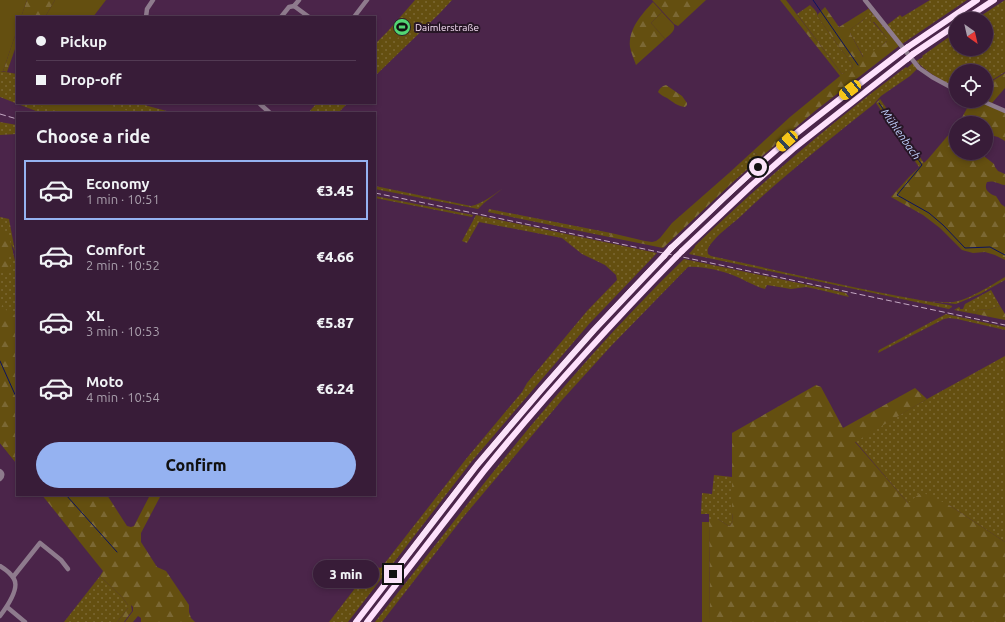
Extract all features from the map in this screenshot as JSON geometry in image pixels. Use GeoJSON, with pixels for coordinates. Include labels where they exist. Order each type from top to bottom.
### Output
{"type":"FeatureCollection","features":[{"type":"Feature","properties":{"kind":"highway"},"geometry":{"type":"LineString","coordinates":[[356,622],[477,465],[594,330],[671,248],[787,141],[901,52],[977,0]]}},
{"type":"Feature","properties":{"kind":"highway"},"geometry":{"type":"LineString","coordinates":[[976,12],[994,0]]}},
{"type":"Feature","properties":{"kind":"highway"},"geometry":{"type":"LineString","coordinates":[[367,622],[485,471],[548,396],[622,313],[676,257],[792,149],[913,54],[949,30]]}},
{"type":"Feature","properties":{"kind":"street"},"geometry":{"type":"LineString","coordinates":[[145,16],[147,9],[153,0]]}},
{"type":"Feature","properties":{"kind":"street"},"geometry":{"type":"LineString","coordinates":[[282,16],[289,7],[294,6],[299,0]]}},
{"type":"Feature","properties":{"kind":"street"},"geometry":{"type":"LineString","coordinates":[[355,16],[367,0]]}},
{"type":"Feature","properties":{"kind":"street"},"geometry":{"type":"LineString","coordinates":[[864,0],[919,68],[949,86]]}},
{"type":"Feature","properties":{"kind":"street"},"geometry":{"type":"LineString","coordinates":[[294,6],[308,16]]}},
{"type":"Feature","properties":{"kind":"street"},"geometry":{"type":"LineString","coordinates":[[260,104],[269,112]]}},
{"type":"Feature","properties":{"kind":"street"},"geometry":{"type":"LineString","coordinates":[[993,106],[1005,111]]}},
{"type":"Feature","properties":{"kind":"street"},"geometry":{"type":"LineString","coordinates":[[0,471],[2,474],[0,478]]}},
{"type":"Feature","properties":{"kind":"street"},"geometry":{"type":"LineString","coordinates":[[13,577],[40,542],[61,560],[68,569]]}},
{"type":"Feature","properties":{"kind":"street"},"geometry":{"type":"LineString","coordinates":[[0,566],[13,577],[16,583],[16,588],[7,607],[0,616]]}},
{"type":"Feature","properties":{"kind":"street"},"geometry":{"type":"LineString","coordinates":[[7,607],[25,622]]}},
{"type":"Feature","properties":{"kind":"green space"},"geometry":{"type":"Polygon","coordinates":[[[0,0],[27,0],[21,16],[16,16],[16,33],[3,71],[0,71],[0,0]]]}},
{"type":"Feature","properties":{"kind":"green space"},"geometry":{"type":"Polygon","coordinates":[[[27,0],[55,0],[46,16],[21,16],[27,0]]]}},
{"type":"Feature","properties":{"kind":"green space"},"geometry":{"type":"Polygon","coordinates":[[[55,0],[106,0],[94,16],[46,16],[55,0]]]}},
{"type":"Feature","properties":{"kind":"green space"},"geometry":{"type":"Polygon","coordinates":[[[415,0],[452,0],[376,75],[376,43],[415,0]]]}},
{"type":"Feature","properties":{"kind":"green space"},"geometry":{"type":"Polygon","coordinates":[[[652,0],[706,0],[678,26],[674,24],[652,0]]]}},
{"type":"Feature","properties":{"kind":"green space"},"geometry":{"type":"Polygon","coordinates":[[[780,0],[786,0],[842,74],[853,66],[818,17],[818,14],[825,7],[839,27],[868,9],[869,12],[865,18],[850,30],[850,33],[863,57],[887,41],[887,38],[874,22],[871,22],[870,20],[873,14],[899,46],[815,111],[760,158],[753,151],[790,117],[840,76],[780,0]]]}},
{"type":"Feature","properties":{"kind":"green space"},"geometry":{"type":"Polygon","coordinates":[[[930,0],[967,0],[902,44],[887,25],[900,15],[902,17],[930,0]]]}},
{"type":"Feature","properties":{"kind":"green space"},"geometry":{"type":"Polygon","coordinates":[[[1005,0],[1005,72],[993,80],[993,64],[949,64],[949,84],[930,73],[916,61],[949,37],[949,56],[993,56],[993,12],[987,12],[1005,0]]]}},
{"type":"Feature","properties":{"kind":"green space"},"geometry":{"type":"Polygon","coordinates":[[[653,2],[662,12],[651,23],[665,39],[636,65],[630,47],[631,34],[637,22],[653,2]]]}},
{"type":"Feature","properties":{"kind":"green space"},"geometry":{"type":"Polygon","coordinates":[[[810,5],[851,62],[853,66],[847,72],[842,74],[797,14],[810,5]]]}},
{"type":"Feature","properties":{"kind":"green space"},"geometry":{"type":"Polygon","coordinates":[[[868,8],[873,14],[870,20],[871,22],[873,22],[887,38],[887,41],[864,58],[850,33],[850,30],[864,19],[868,12],[868,8]]]}},
{"type":"Feature","properties":{"kind":"green space"},"geometry":{"type":"Polygon","coordinates":[[[662,12],[674,25],[672,33],[665,39],[651,23],[662,12]]]}},
{"type":"Feature","properties":{"kind":"green space","name":"Daimlerstraße"},"geometry":{"type":"Polygon","coordinates":[[[407,16],[414,22],[397,39],[391,32],[407,16]]]}},
{"type":"Feature","properties":{"kind":"green space"},"geometry":{"type":"Polygon","coordinates":[[[16,33],[16,49],[7,72],[3,71],[16,33]]]}},
{"type":"Feature","properties":{"kind":"green space"},"geometry":{"type":"Polygon","coordinates":[[[913,63],[918,68],[910,76],[881,96],[874,104],[806,158],[773,187],[717,237],[709,246],[708,254],[711,256],[859,288],[949,305],[952,307],[949,309],[689,254],[695,246],[720,222],[798,153],[851,109],[913,63]]]}},
{"type":"Feature","properties":{"kind":"green space"},"geometry":{"type":"Polygon","coordinates":[[[0,71],[16,74],[16,103],[0,97],[0,71]]]}},
{"type":"Feature","properties":{"kind":"green space"},"geometry":{"type":"Polygon","coordinates":[[[1005,73],[1005,88],[993,102],[993,81],[1005,73]]]}},
{"type":"Feature","properties":{"kind":"green space"},"geometry":{"type":"Polygon","coordinates":[[[666,85],[682,96],[687,103],[685,107],[675,104],[658,92],[663,86],[666,85]]]}},
{"type":"Feature","properties":{"kind":"green space"},"geometry":{"type":"Polygon","coordinates":[[[880,99],[924,163],[919,167],[876,103],[880,99]]]}},
{"type":"Feature","properties":{"kind":"green space"},"geometry":{"type":"Polygon","coordinates":[[[18,104],[141,104],[170,112],[38,112],[18,104]]]}},
{"type":"Feature","properties":{"kind":"green space"},"geometry":{"type":"Polygon","coordinates":[[[40,104],[104,104],[133,112],[60,112],[40,106],[40,104]]]}},
{"type":"Feature","properties":{"kind":"green space"},"geometry":{"type":"Polygon","coordinates":[[[316,104],[347,104],[339,112],[309,112],[316,104]]]}},
{"type":"Feature","properties":{"kind":"green space"},"geometry":{"type":"Polygon","coordinates":[[[967,108],[993,108],[1005,113],[1005,141],[993,136],[993,116],[963,116],[967,108]]]}},
{"type":"Feature","properties":{"kind":"green space"},"geometry":{"type":"Polygon","coordinates":[[[0,122],[16,125],[16,134],[0,135],[0,122]]]}},
{"type":"Feature","properties":{"kind":"green space"},"geometry":{"type":"Polygon","coordinates":[[[949,134],[949,160],[989,160],[994,164],[998,171],[1005,174],[1005,185],[987,182],[986,187],[988,191],[996,196],[1005,207],[1005,260],[985,252],[973,253],[962,250],[940,228],[923,215],[891,197],[928,159],[949,134]]]}},
{"type":"Feature","properties":{"kind":"green space"},"geometry":{"type":"Polygon","coordinates":[[[753,151],[760,158],[733,182],[733,178],[729,173],[753,151]]]}},
{"type":"Feature","properties":{"kind":"green space"},"geometry":{"type":"Polygon","coordinates":[[[729,173],[733,178],[733,182],[663,248],[609,237],[611,233],[645,241],[656,241],[672,223],[729,173]]]}},
{"type":"Feature","properties":{"kind":"green space"},"geometry":{"type":"Polygon","coordinates":[[[376,186],[471,206],[483,201],[502,189],[478,209],[376,189],[376,186]]]}},
{"type":"Feature","properties":{"kind":"green space"},"geometry":{"type":"Polygon","coordinates":[[[376,196],[473,215],[472,217],[376,198],[376,196]]]}},
{"type":"Feature","properties":{"kind":"green space"},"geometry":{"type":"Polygon","coordinates":[[[489,209],[611,233],[609,237],[488,212],[489,209]]]}},
{"type":"Feature","properties":{"kind":"green space"},"geometry":{"type":"Polygon","coordinates":[[[476,215],[657,253],[589,324],[472,461],[348,622],[329,622],[356,587],[344,587],[355,570],[364,569],[369,566],[381,568],[466,459],[522,392],[527,383],[587,311],[617,280],[616,275],[605,265],[582,254],[562,238],[479,222],[467,243],[462,241],[476,215]]]}},
{"type":"Feature","properties":{"kind":"green space"},"geometry":{"type":"Polygon","coordinates":[[[0,217],[9,219],[15,251],[11,244],[16,265],[16,463],[0,443],[0,217]]]}},
{"type":"Feature","properties":{"kind":"green space"},"geometry":{"type":"Polygon","coordinates":[[[0,227],[10,241],[13,252],[7,252],[11,270],[0,273],[0,227]]]}},
{"type":"Feature","properties":{"kind":"green space"},"geometry":{"type":"Polygon","coordinates":[[[684,259],[846,293],[849,297],[806,287],[791,289],[767,285],[765,289],[724,272],[705,268],[688,267],[611,346],[562,400],[465,515],[382,622],[375,622],[523,435],[601,345],[684,259]]]}},
{"type":"Feature","properties":{"kind":"green space"},"geometry":{"type":"Polygon","coordinates":[[[1005,277],[1005,280],[980,294],[956,304],[928,301],[959,301],[980,292],[1005,277]]]}},
{"type":"Feature","properties":{"kind":"green space"},"geometry":{"type":"Polygon","coordinates":[[[991,290],[1000,306],[987,310],[979,309],[975,314],[954,310],[959,307],[960,309],[963,309],[965,304],[991,290]]]}},
{"type":"Feature","properties":{"kind":"green space"},"geometry":{"type":"Polygon","coordinates":[[[0,303],[9,313],[14,313],[16,319],[16,463],[0,443],[0,303]]]}},
{"type":"Feature","properties":{"kind":"green space"},"geometry":{"type":"Polygon","coordinates":[[[1000,306],[1005,314],[1005,320],[975,314],[979,309],[987,310],[1000,306]]]}},
{"type":"Feature","properties":{"kind":"green space"},"geometry":{"type":"Polygon","coordinates":[[[946,314],[1005,327],[1005,330],[949,318],[944,319],[878,353],[879,350],[946,314]]]}},
{"type":"Feature","properties":{"kind":"green space"},"geometry":{"type":"Polygon","coordinates":[[[1005,356],[1005,542],[949,505],[908,503],[855,441],[1005,356]]]}},
{"type":"Feature","properties":{"kind":"green space"},"geometry":{"type":"Polygon","coordinates":[[[816,385],[821,387],[843,428],[915,388],[927,399],[855,442],[908,503],[922,492],[949,505],[1005,542],[1005,622],[710,622],[709,519],[718,519],[730,526],[733,521],[732,433],[816,385]]]}},
{"type":"Feature","properties":{"kind":"green space"},"geometry":{"type":"Polygon","coordinates":[[[714,475],[732,477],[733,521],[730,526],[718,519],[709,519],[709,514],[701,514],[702,493],[712,494],[714,475]]]}},
{"type":"Feature","properties":{"kind":"green space"},"geometry":{"type":"Polygon","coordinates":[[[43,496],[108,496],[127,526],[131,527],[134,526],[149,496],[160,496],[141,533],[141,542],[157,567],[166,571],[189,605],[191,618],[195,622],[141,622],[141,618],[138,616],[133,622],[125,622],[133,611],[133,607],[131,605],[132,611],[124,622],[117,622],[128,608],[128,605],[122,597],[100,576],[103,571],[43,496]]]}},
{"type":"Feature","properties":{"kind":"green space"},"geometry":{"type":"Polygon","coordinates":[[[702,522],[709,522],[710,622],[702,622],[702,522]]]}},
{"type":"Feature","properties":{"kind":"green space"},"geometry":{"type":"Polygon","coordinates":[[[100,576],[122,597],[128,605],[128,608],[117,622],[64,622],[100,576]]]}},
{"type":"Feature","properties":{"kind":"waterway","name":"Mühlenbach"},"geometry":{"type":"LineString","coordinates":[[813,0],[858,65]]}},
{"type":"Feature","properties":{"kind":"waterway","name":"Mühlenbach"},"geometry":{"type":"LineString","coordinates":[[879,103],[922,165],[897,195],[929,213],[965,248],[990,247],[1005,255]]}},
{"type":"Feature","properties":{"kind":"waterway"},"geometry":{"type":"LineString","coordinates":[[0,361],[16,397]]}},
{"type":"Feature","properties":{"kind":"waterway"},"geometry":{"type":"LineString","coordinates":[[67,496],[117,552]]}},
{"type":"Feature","properties":{"kind":"railway"},"geometry":{"type":"LineString","coordinates":[[0,114],[16,119]]}},
{"type":"Feature","properties":{"kind":"railway"},"geometry":{"type":"LineString","coordinates":[[376,193],[1005,325]]}},
{"type":"Feature","properties":{"kind":"place","name":"Daimlerstraße"},"geometry":{"type":"Point","coordinates":[402,27]}},
{"type":"Feature","properties":{"kind":"route"},"geometry":{"type":"LineString","coordinates":[[393,574],[477,465],[594,330],[664,256],[758,167]]}}]}
